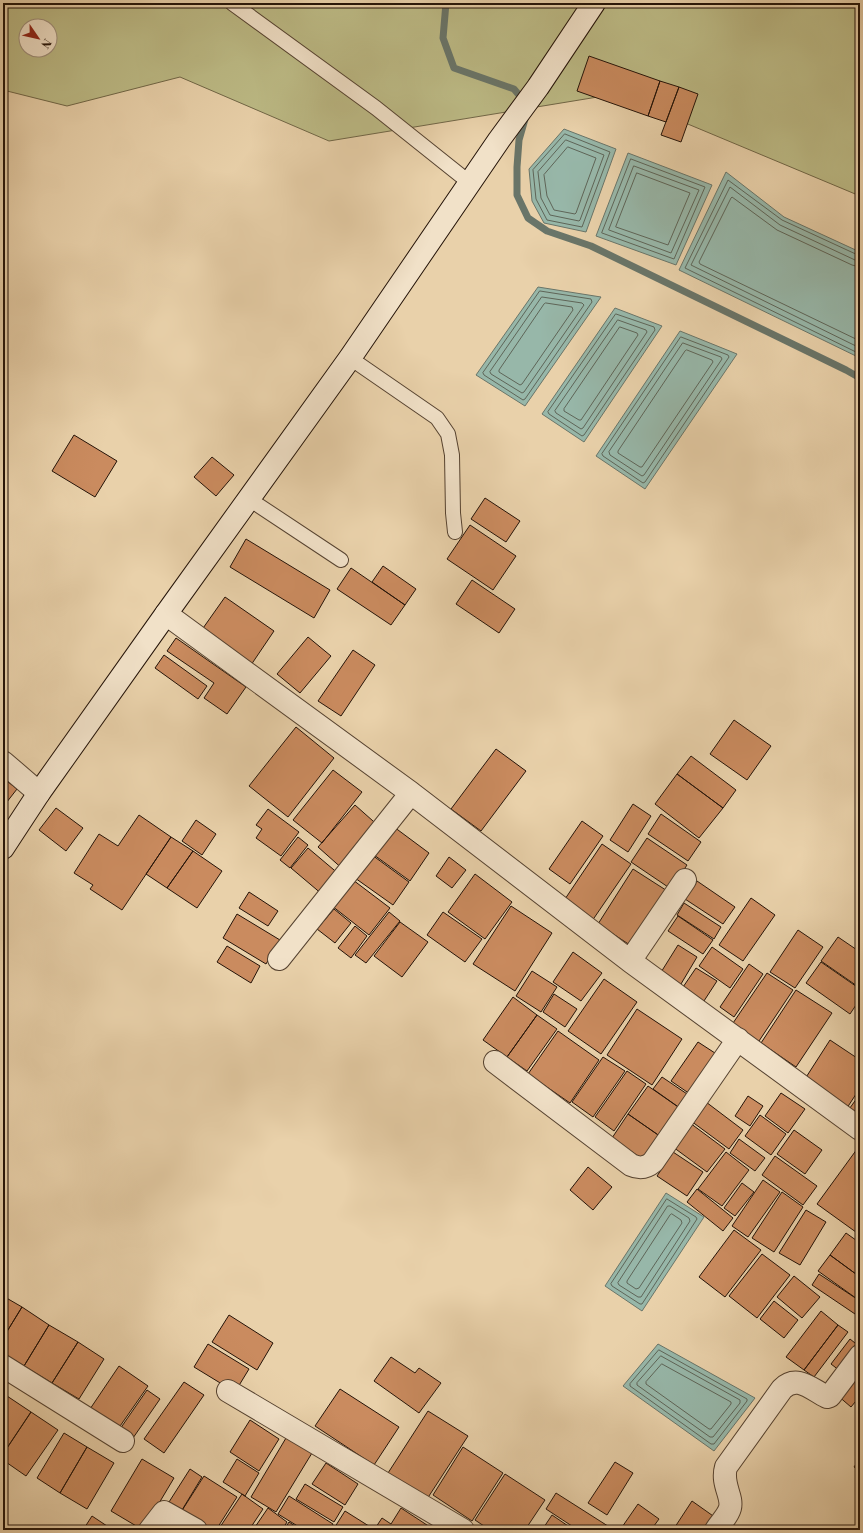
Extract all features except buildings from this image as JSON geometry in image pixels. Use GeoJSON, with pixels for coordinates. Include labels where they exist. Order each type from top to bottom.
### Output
{"type":"FeatureCollection","features":[{"type":"Feature","properties":{"kind":"street"},"geometry":{"type":"LineString","coordinates":[[3,848],[39,793],[350,358],[499,140],[538,87],[594,3]]}},
{"type":"Feature","properties":{"kind":"street"},"geometry":{"type":"LineString","coordinates":[[166,614],[411,793],[630,961],[860,1129]]}},
{"type":"Feature","properties":{"kind":"street"},"geometry":{"type":"LineString","coordinates":[[3,762],[39,793]]}},
{"type":"Feature","properties":{"kind":"street"},"geometry":{"type":"LineString","coordinates":[[279,959],[411,793]]}},
{"type":"Feature","properties":{"kind":"street"},"geometry":{"type":"LineString","coordinates":[[630,961],[685,880]]}},
{"type":"Feature","properties":{"kind":"street"},"geometry":{"type":"LineString","coordinates":[[495,1062],[631,1165],[640,1168],[648,1166],[653,1162],[738,1039]]}},
{"type":"Feature","properties":{"kind":"street"},"geometry":{"type":"LineString","coordinates":[[716,1530],[729,1512],[731,1506],[724,1475],[726,1467],[782,1389],[788,1383],[801,1383],[827,1397],[830,1396],[860,1356]]}},
{"type":"Feature","properties":{"kind":"street"},"geometry":{"type":"LineString","coordinates":[[3,1366],[124,1442]]}},
{"type":"Feature","properties":{"kind":"street"},"geometry":{"type":"LineString","coordinates":[[228,1391],[463,1530]]}},
{"type":"Feature","properties":{"kind":"street"},"geometry":{"type":"LineString","coordinates":[[150,1530],[164,1512],[196,1530]]}},
{"type":"Feature","properties":{"kind":"lane"},"geometry":{"type":"LineString","coordinates":[[232,3],[376,108],[470,183]]}},
{"type":"Feature","properties":{"kind":"lane"},"geometry":{"type":"LineString","coordinates":[[350,358],[437,418],[448,434],[452,455],[453,513],[455,532]]}},
{"type":"Feature","properties":{"kind":"lane"},"geometry":{"type":"LineString","coordinates":[[249,499],[340,560]]}},
{"type":"Feature","properties":{"kind":"shaded area"},"geometry":{"type":"Polygon","coordinates":[[[3,3],[860,3],[860,196],[616,94],[329,141],[180,77],[67,106],[3,90],[3,3]]]}},
{"type":"Feature","properties":{"kind":"water"},"geometry":{"type":"Polygon","coordinates":[[[564,129],[616,149],[586,232],[544,223],[532,201],[529,169],[564,129]]]}},
{"type":"Feature","properties":{"kind":"water"},"geometry":{"type":"Polygon","coordinates":[[[628,153],[712,185],[676,265],[596,236],[628,153]]]}},
{"type":"Feature","properties":{"kind":"water"},"geometry":{"type":"Polygon","coordinates":[[[726,172],[784,217],[860,252],[860,358],[679,270],[726,172]]]}},
{"type":"Feature","properties":{"kind":"water"},"geometry":{"type":"Polygon","coordinates":[[[538,287],[601,297],[525,406],[476,375],[538,287]]]}},
{"type":"Feature","properties":{"kind":"water"},"geometry":{"type":"Polygon","coordinates":[[[615,308],[662,326],[584,442],[542,414],[615,308]]]}},
{"type":"Feature","properties":{"kind":"water"},"geometry":{"type":"Polygon","coordinates":[[[680,331],[737,354],[645,489],[596,456],[680,331]]]}},
{"type":"Feature","properties":{"kind":"water"},"geometry":{"type":"Polygon","coordinates":[[[666,1193],[704,1217],[642,1311],[605,1286],[666,1193]]]}},
{"type":"Feature","properties":{"kind":"water"},"geometry":{"type":"Polygon","coordinates":[[[658,1344],[755,1398],[714,1451],[623,1386],[658,1344]]]}},
{"type":"Feature","properties":{"kind":"waterway"},"geometry":{"type":"LineString","coordinates":[[446,3],[443,38],[454,68],[514,89],[524,101]]}},
{"type":"Feature","properties":{"kind":"waterway"},"geometry":{"type":"LineString","coordinates":[[525,119],[519,140],[517,195],[528,218],[547,231],[591,246],[860,378]]}}]}
